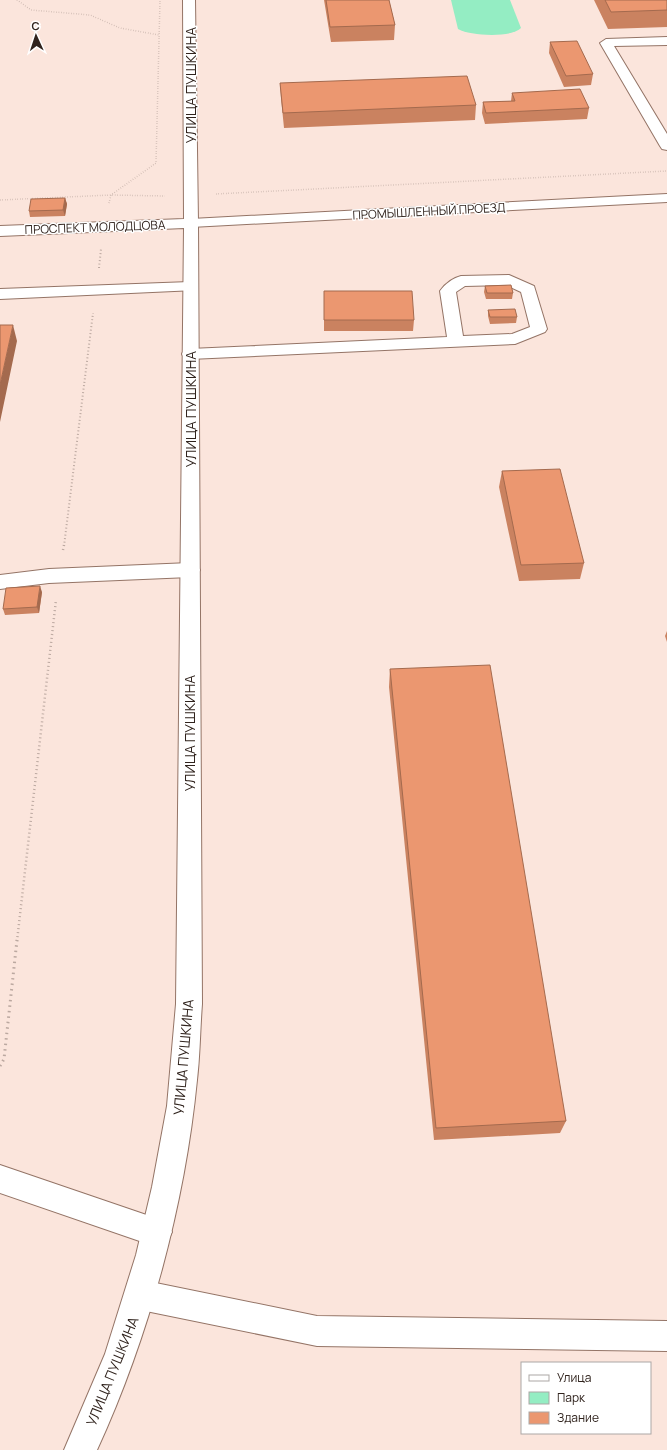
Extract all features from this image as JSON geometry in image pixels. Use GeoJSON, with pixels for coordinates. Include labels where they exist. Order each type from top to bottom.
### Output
{"type":"FeatureCollection","features":[{"type":"Feature","properties":{"kind":"main road","name":"УЛИЦА ПУШКИНА"},"geometry":{"type":"LineString","coordinates":[[80,1450],[116,1367],[141,1295],[157,1232],[173,1152],[183,1088],[189,1004],[191,223],[189,0]]}},
{"type":"Feature","properties":{"kind":"main road"},"geometry":{"type":"LineString","coordinates":[[667,41],[606,43],[667,146]]}},
{"type":"Feature","properties":{"kind":"main road","name":"ПРОМЫШЛЕННЫЙ ПРОЕЗД"},"geometry":{"type":"LineString","coordinates":[[191,223],[667,198]]}},
{"type":"Feature","properties":{"kind":"main road","name":"ПРОСПЕКТ МОЛОДЦОВА"},"geometry":{"type":"LineString","coordinates":[[0,231],[191,223]]}},
{"type":"Feature","properties":{"kind":"main road"},"geometry":{"type":"LineString","coordinates":[[190,354],[456,342],[515,339],[539,329],[528,289],[509,280],[461,281],[454,286],[448,291],[456,342]]}},
{"type":"Feature","properties":{"kind":"main road"},"geometry":{"type":"LineString","coordinates":[[0,294],[190,287]]}},
{"type":"Feature","properties":{"kind":"main road"},"geometry":{"type":"LineString","coordinates":[[0,582],[59,577],[190,570]]}},
{"type":"Feature","properties":{"kind":"main road"},"geometry":{"type":"LineString","coordinates":[[0,1179],[157,1232]]}},
{"type":"Feature","properties":{"kind":"main road"},"geometry":{"type":"LineString","coordinates":[[141,1295],[317,1331],[667,1336]]}},
{"type":"Feature","properties":{"kind":"path"},"geometry":{"type":"LineString","coordinates":[[17,0],[32,10],[90,15],[120,28],[140,33],[159,35]]}},
{"type":"Feature","properties":{"kind":"path"},"geometry":{"type":"LineString","coordinates":[[0,1066],[4,1059],[59,577],[104,227],[111,195],[156,163],[160,0]]}},
{"type":"Feature","properties":{"kind":"path"},"geometry":{"type":"LineString","coordinates":[[0,200],[111,195],[190,196],[667,172]]}},
{"type":"Feature","properties":{"kind":"green space"},"geometry":{"type":"Polygon","coordinates":[[[451,0],[510,0],[521,28],[516,31],[500,35],[472,33],[458,29],[451,0]]]}},
{"type":"Feature","properties":{"kind":"building"},"geometry":{"type":"Polygon","coordinates":[[[326,0],[389,0],[395,25],[330,27],[326,0]]]}},
{"type":"Feature","properties":{"kind":"building"},"geometry":{"type":"Polygon","coordinates":[[[605,0],[667,0],[667,10],[611,12],[605,0]]]}},
{"type":"Feature","properties":{"kind":"building"},"geometry":{"type":"Polygon","coordinates":[[[577,41],[593,74],[566,76],[550,42],[577,41]]]}},
{"type":"Feature","properties":{"kind":"building"},"geometry":{"type":"Polygon","coordinates":[[[467,76],[476,105],[283,113],[280,83],[467,76]]]}},
{"type":"Feature","properties":{"kind":"building"},"geometry":{"type":"Polygon","coordinates":[[[580,89],[589,108],[486,113],[483,102],[515,101],[512,93],[580,89]]]}},
{"type":"Feature","properties":{"kind":"building"},"geometry":{"type":"Polygon","coordinates":[[[65,198],[63,210],[29,211],[31,199],[65,198]]]}},
{"type":"Feature","properties":{"kind":"building"},"geometry":{"type":"Polygon","coordinates":[[[511,285],[513,293],[487,293],[485,286],[511,285]]]}},
{"type":"Feature","properties":{"kind":"building"},"geometry":{"type":"Polygon","coordinates":[[[324,291],[412,291],[414,320],[324,320],[324,291]]]}},
{"type":"Feature","properties":{"kind":"building"},"geometry":{"type":"Polygon","coordinates":[[[515,309],[517,317],[490,317],[488,310],[515,309]]]}},
{"type":"Feature","properties":{"kind":"building"},"geometry":{"type":"Polygon","coordinates":[[[0,325],[13,325],[0,385],[0,325]]]}},
{"type":"Feature","properties":{"kind":"building"},"geometry":{"type":"Polygon","coordinates":[[[560,469],[584,563],[521,565],[502,471],[560,469]]]}},
{"type":"Feature","properties":{"kind":"building"},"geometry":{"type":"Polygon","coordinates":[[[40,586],[37,607],[3,609],[6,588],[40,586]]]}},
{"type":"Feature","properties":{"kind":"building"},"geometry":{"type":"Polygon","coordinates":[[[490,665],[566,1121],[436,1128],[390,669],[490,665]]]}}]}
